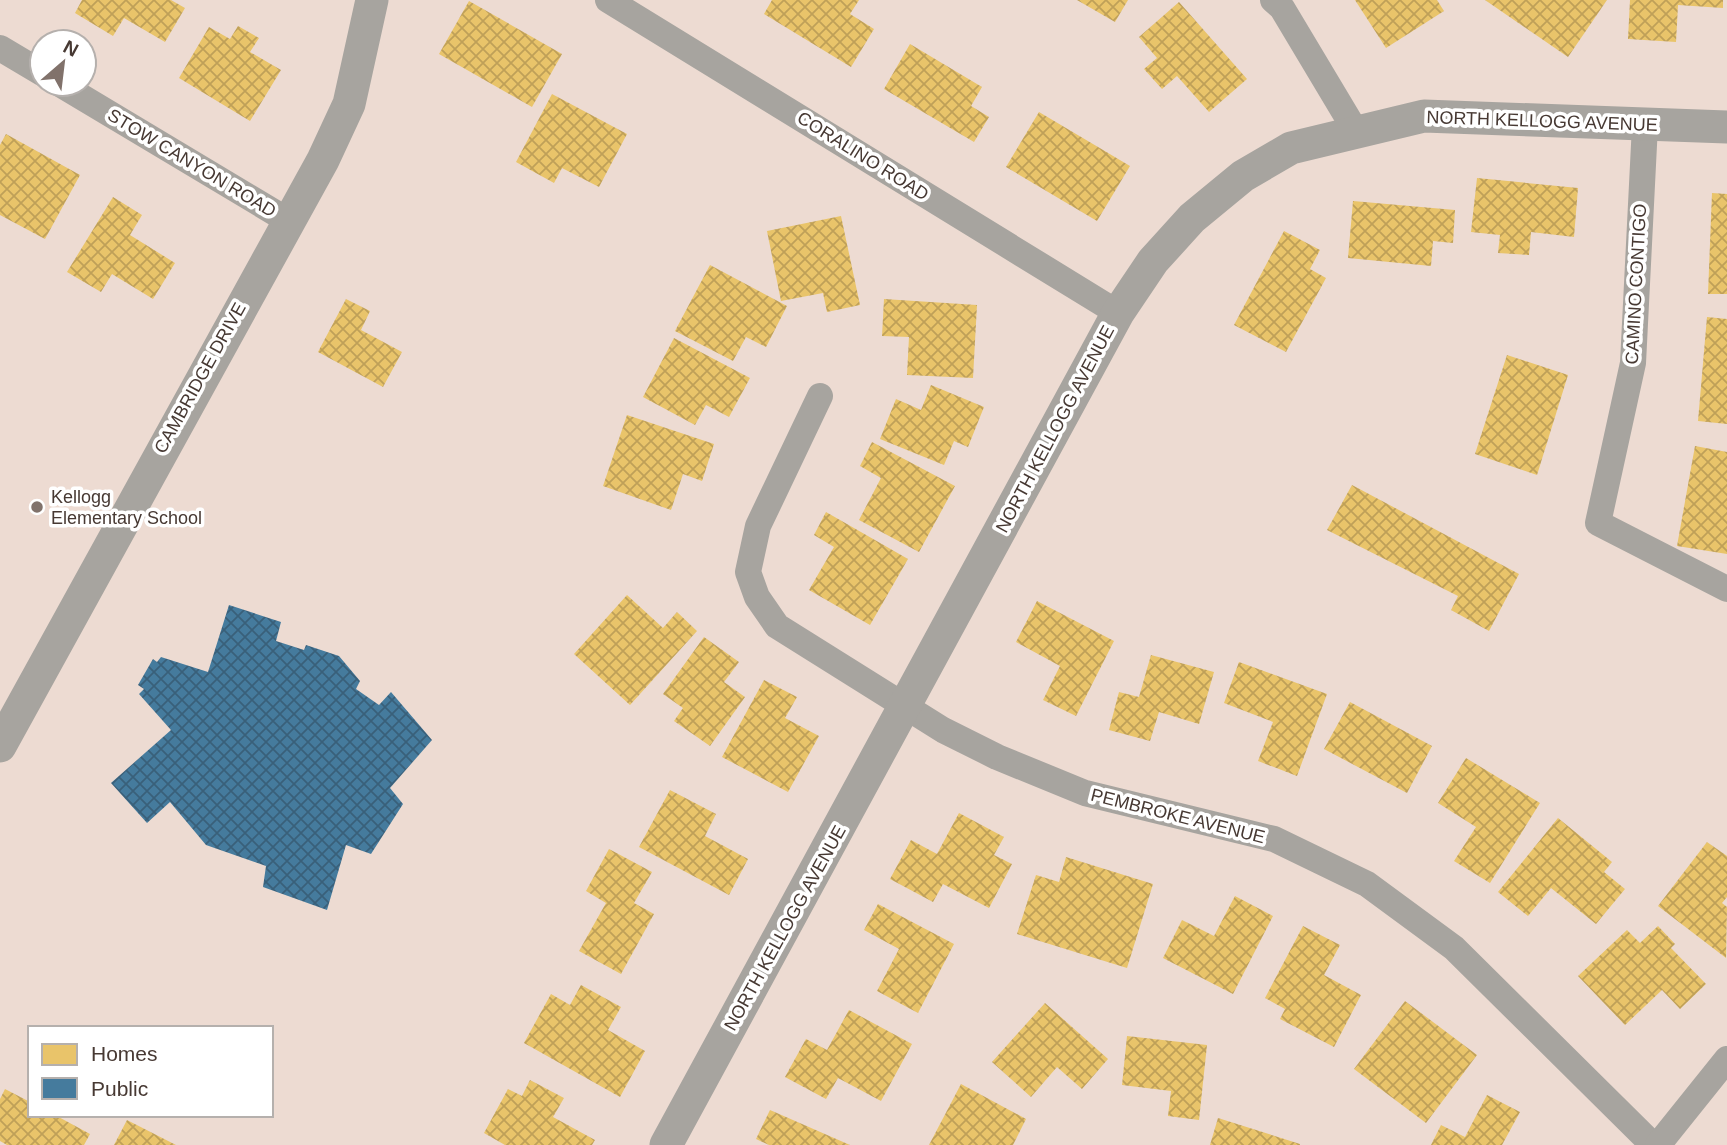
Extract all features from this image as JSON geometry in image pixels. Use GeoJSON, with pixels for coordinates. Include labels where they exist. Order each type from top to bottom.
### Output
{"type":"FeatureCollection","features":[{"type":"Feature","properties":{"kind":"street","name":"CAMBRIDGE DRIVE"},"geometry":{"type":"LineString","coordinates":[[0,746],[287,220],[323,160],[349,104],[372,0]]}},
{"type":"Feature","properties":{"kind":"street","name":"CORALINO ROAD"},"geometry":{"type":"LineString","coordinates":[[608,0],[1118,313]]}},
{"type":"Feature","properties":{"kind":"street"},"geometry":{"type":"LineString","coordinates":[[1273,0],[1282,8],[1354,130]]}},
{"type":"Feature","properties":{"kind":"street"},"geometry":{"type":"LineString","coordinates":[[0,48],[28,65]]}},
{"type":"Feature","properties":{"kind":"street","name":"STOW CANYON ROAD"},"geometry":{"type":"LineString","coordinates":[[83,98],[287,220]]}},
{"type":"Feature","properties":{"kind":"street","name":"NORTH KELLOGG AVENUE"},"geometry":{"type":"LineString","coordinates":[[666,1145],[1118,313],[1153,261],[1192,218],[1243,176],[1290,148],[1354,130],[1424,116],[1727,127]]}},
{"type":"Feature","properties":{"kind":"street","name":"CAMINO CONTIGO"},"geometry":{"type":"LineString","coordinates":[[1645,125],[1633,363],[1598,523],[1727,589]]}},
{"type":"Feature","properties":{"kind":"street","name":"PEMBROKE AVENUE"},"geometry":{"type":"LineString","coordinates":[[820,396],[758,526],[748,572],[757,597],[777,626],[943,730],[998,757],[1085,793],[1274,839],[1367,884],[1454,948],[1656,1145]]}},
{"type":"Feature","properties":{"kind":"street"},"geometry":{"type":"LineString","coordinates":[[1656,1145],[1727,1059]]}},
{"type":"Feature","properties":{"kind":"building: Homes"},"geometry":{"type":"Polygon","coordinates":[[[82,0],[171,0],[185,8],[165,42],[124,18],[113,36],[75,13],[82,0]]]}},
{"type":"Feature","properties":{"kind":"building: Homes"},"geometry":{"type":"Polygon","coordinates":[[[772,0],[859,0],[850,14],[874,29],[851,67],[764,14],[772,0]]]}},
{"type":"Feature","properties":{"kind":"building: Homes"},"geometry":{"type":"Polygon","coordinates":[[[1077,0],[1128,0],[1115,22],[1077,0]]]}},
{"type":"Feature","properties":{"kind":"building: Homes"},"geometry":{"type":"Polygon","coordinates":[[[1355,0],[1437,0],[1444,11],[1386,48],[1355,0]]]}},
{"type":"Feature","properties":{"kind":"building: Homes"},"geometry":{"type":"Polygon","coordinates":[[[1485,0],[1607,0],[1568,57],[1485,0]]]}},
{"type":"Feature","properties":{"kind":"building: Homes"},"geometry":{"type":"Polygon","coordinates":[[[1630,0],[1723,0],[1723,8],[1678,5],[1676,42],[1628,39],[1630,0]]]}},
{"type":"Feature","properties":{"kind":"building: Homes"},"geometry":{"type":"Polygon","coordinates":[[[469,1],[562,54],[532,107],[439,54],[469,1]]]}},
{"type":"Feature","properties":{"kind":"building: Homes"},"geometry":{"type":"Polygon","coordinates":[[[1179,2],[1247,79],[1209,112],[1177,76],[1162,89],[1144,69],[1157,58],[1139,37],[1179,2]]]}},
{"type":"Feature","properties":{"kind":"building: Homes"},"geometry":{"type":"Polygon","coordinates":[[[238,26],[259,38],[250,52],[281,70],[250,121],[179,78],[209,27],[230,39],[238,26]]]}},
{"type":"Feature","properties":{"kind":"building: Homes"},"geometry":{"type":"Polygon","coordinates":[[[910,44],[982,87],[971,106],[989,117],[974,142],[884,89],[910,44]]]}},
{"type":"Feature","properties":{"kind":"building: Homes"},"geometry":{"type":"Polygon","coordinates":[[[552,94],[627,134],[599,187],[562,168],[554,183],[516,162],[552,94]]]}},
{"type":"Feature","properties":{"kind":"building: Homes"},"geometry":{"type":"Polygon","coordinates":[[[1039,112],[1130,166],[1097,221],[1006,167],[1039,112]]]}},
{"type":"Feature","properties":{"kind":"building: Homes"},"geometry":{"type":"Polygon","coordinates":[[[6,134],[80,175],[45,239],[0,215],[0,145],[6,134]]]}},
{"type":"Feature","properties":{"kind":"building: Homes"},"geometry":{"type":"Polygon","coordinates":[[[1477,178],[1578,188],[1574,237],[1531,232],[1529,255],[1498,253],[1500,235],[1471,232],[1477,178]]]}},
{"type":"Feature","properties":{"kind":"building: Homes"},"geometry":{"type":"Polygon","coordinates":[[[1712,193],[1727,194],[1727,294],[1708,294],[1712,193]]]}},
{"type":"Feature","properties":{"kind":"building: Homes"},"geometry":{"type":"Polygon","coordinates":[[[113,197],[142,215],[130,235],[175,263],[153,299],[112,274],[101,292],[67,272],[113,197]]]}},
{"type":"Feature","properties":{"kind":"building: Homes"},"geometry":{"type":"Polygon","coordinates":[[[1353,201],[1455,210],[1453,243],[1433,241],[1431,266],[1348,258],[1353,201]]]}},
{"type":"Feature","properties":{"kind":"building: Homes"},"geometry":{"type":"Polygon","coordinates":[[[841,216],[860,305],[827,312],[823,293],[781,301],[767,231],[841,216]]]}},
{"type":"Feature","properties":{"kind":"building: Homes"},"geometry":{"type":"Polygon","coordinates":[[[1284,231],[1320,250],[1310,269],[1326,278],[1286,352],[1234,325],[1284,231]]]}},
{"type":"Feature","properties":{"kind":"building: Homes"},"geometry":{"type":"Polygon","coordinates":[[[710,265],[787,306],[766,347],[746,337],[733,361],[675,331],[710,265]]]}},
{"type":"Feature","properties":{"kind":"building: Homes"},"geometry":{"type":"Polygon","coordinates":[[[346,299],[370,311],[361,330],[402,352],[383,387],[318,352],[346,299]]]}},
{"type":"Feature","properties":{"kind":"building: Homes"},"geometry":{"type":"Polygon","coordinates":[[[884,299],[977,305],[973,378],[907,375],[909,337],[882,336],[884,299]]]}},
{"type":"Feature","properties":{"kind":"building: Homes"},"geometry":{"type":"Polygon","coordinates":[[[1707,317],[1727,319],[1727,424],[1698,421],[1707,317]]]}},
{"type":"Feature","properties":{"kind":"building: Homes"},"geometry":{"type":"Polygon","coordinates":[[[674,338],[750,378],[729,417],[706,405],[695,425],[643,397],[674,338]]]}},
{"type":"Feature","properties":{"kind":"building: Homes"},"geometry":{"type":"Polygon","coordinates":[[[1507,355],[1568,375],[1537,475],[1475,454],[1507,355]]]}},
{"type":"Feature","properties":{"kind":"building: Homes"},"geometry":{"type":"Polygon","coordinates":[[[931,385],[984,407],[968,447],[954,441],[944,465],[880,439],[896,399],[921,410],[931,385]]]}},
{"type":"Feature","properties":{"kind":"building: Homes"},"geometry":{"type":"Polygon","coordinates":[[[627,415],[714,444],[702,481],[683,474],[671,510],[603,486],[627,415]]]}},
{"type":"Feature","properties":{"kind":"building: Homes"},"geometry":{"type":"Polygon","coordinates":[[[872,442],[955,486],[919,552],[859,520],[881,478],[860,466],[872,442]]]}},
{"type":"Feature","properties":{"kind":"building: Homes"},"geometry":{"type":"Polygon","coordinates":[[[1695,446],[1727,452],[1727,554],[1677,546],[1695,446]]]}},
{"type":"Feature","properties":{"kind":"building: Homes"},"geometry":{"type":"Polygon","coordinates":[[[1352,485],[1519,574],[1489,631],[1451,610],[1458,596],[1327,530],[1352,485]]]}},
{"type":"Feature","properties":{"kind":"building: Homes"},"geometry":{"type":"Polygon","coordinates":[[[826,512],[908,559],[870,625],[809,590],[834,547],[814,535],[826,512]]]}},
{"type":"Feature","properties":{"kind":"building: Homes"},"geometry":{"type":"Polygon","coordinates":[[[627,595],[663,628],[677,612],[697,631],[630,705],[574,654],[627,595]]]}},
{"type":"Feature","properties":{"kind":"building: Homes"},"geometry":{"type":"Polygon","coordinates":[[[1037,601],[1114,641],[1076,716],[1043,700],[1060,666],[1016,642],[1037,601]]]}},
{"type":"Feature","properties":{"kind":"building: Homes"},"geometry":{"type":"Polygon","coordinates":[[[704,637],[739,662],[724,682],[745,697],[710,746],[674,721],[683,708],[663,694],[704,637]]]}},
{"type":"Feature","properties":{"kind":"building: Homes"},"geometry":{"type":"Polygon","coordinates":[[[1151,655],[1214,672],[1199,724],[1159,712],[1150,741],[1109,730],[1119,692],[1139,697],[1151,655]]]}},
{"type":"Feature","properties":{"kind":"building: Homes"},"geometry":{"type":"Polygon","coordinates":[[[1239,662],[1327,694],[1297,776],[1258,761],[1273,722],[1224,703],[1239,662]]]}},
{"type":"Feature","properties":{"kind":"building: Homes"},"geometry":{"type":"Polygon","coordinates":[[[764,680],[797,697],[785,718],[819,736],[788,792],[722,757],[764,680]]]}},
{"type":"Feature","properties":{"kind":"building: Homes"},"geometry":{"type":"Polygon","coordinates":[[[1350,702],[1432,746],[1407,793],[1324,749],[1350,702]]]}},
{"type":"Feature","properties":{"kind":"building: Homes"},"geometry":{"type":"Polygon","coordinates":[[[1466,758],[1540,803],[1490,883],[1454,861],[1476,827],[1438,803],[1466,758]]]}},
{"type":"Feature","properties":{"kind":"building: Homes"},"geometry":{"type":"Polygon","coordinates":[[[670,790],[716,814],[705,836],[748,859],[729,895],[639,847],[670,790]]]}},
{"type":"Feature","properties":{"kind":"building: Homes"},"geometry":{"type":"Polygon","coordinates":[[[959,813],[1004,837],[994,855],[1012,864],[989,908],[943,884],[933,902],[890,879],[911,840],[937,854],[959,813]]]}},
{"type":"Feature","properties":{"kind":"building: Homes"},"geometry":{"type":"Polygon","coordinates":[[[1558,818],[1612,862],[1604,872],[1625,889],[1596,924],[1551,888],[1528,916],[1498,892],[1558,818]]]}},
{"type":"Feature","properties":{"kind":"building: Homes"},"geometry":{"type":"Polygon","coordinates":[[[1707,842],[1727,856],[1727,897],[1722,903],[1727,907],[1726,958],[1658,906],[1707,842]]]}},
{"type":"Feature","properties":{"kind":"building: Homes"},"geometry":{"type":"Polygon","coordinates":[[[609,849],[652,872],[634,903],[654,914],[621,974],[579,951],[606,903],[586,891],[609,849]]]}},
{"type":"Feature","properties":{"kind":"building: Homes"},"geometry":{"type":"Polygon","coordinates":[[[1066,857],[1153,884],[1127,968],[1017,934],[1036,875],[1059,882],[1066,857]]]}},
{"type":"Feature","properties":{"kind":"building: Homes"},"geometry":{"type":"Polygon","coordinates":[[[1235,896],[1273,916],[1233,994],[1163,958],[1182,920],[1214,936],[1235,896]]]}},
{"type":"Feature","properties":{"kind":"building: Homes"},"geometry":{"type":"Polygon","coordinates":[[[878,904],[954,944],[918,1013],[877,991],[899,949],[864,930],[878,904]]]}},
{"type":"Feature","properties":{"kind":"building: Homes"},"geometry":{"type":"Polygon","coordinates":[[[1303,926],[1340,945],[1324,975],[1361,995],[1334,1047],[1280,1019],[1285,1009],[1265,998],[1303,926]]]}},
{"type":"Feature","properties":{"kind":"building: Homes"},"geometry":{"type":"Polygon","coordinates":[[[1658,926],[1675,944],[1671,948],[1706,984],[1680,1009],[1662,990],[1625,1025],[1578,976],[1627,930],[1640,943],[1658,926]]]}},
{"type":"Feature","properties":{"kind":"building: Homes"},"geometry":{"type":"Polygon","coordinates":[[[581,985],[621,1007],[608,1030],[645,1051],[620,1097],[524,1043],[551,994],[570,1005],[581,985]]]}},
{"type":"Feature","properties":{"kind":"building: Homes"},"geometry":{"type":"Polygon","coordinates":[[[1405,1001],[1477,1055],[1426,1123],[1354,1069],[1405,1001]]]}},
{"type":"Feature","properties":{"kind":"building: Homes"},"geometry":{"type":"Polygon","coordinates":[[[1045,1003],[1108,1059],[1082,1089],[1057,1067],[1031,1097],[992,1062],[1045,1003]]]}},
{"type":"Feature","properties":{"kind":"building: Homes"},"geometry":{"type":"Polygon","coordinates":[[[849,1010],[912,1044],[881,1101],[838,1078],[826,1099],[785,1077],[806,1039],[827,1050],[849,1010]]]}},
{"type":"Feature","properties":{"kind":"building: Homes"},"geometry":{"type":"Polygon","coordinates":[[[1127,1036],[1207,1045],[1199,1120],[1168,1116],[1171,1091],[1122,1085],[1127,1036]]]}},
{"type":"Feature","properties":{"kind":"building: Homes"},"geometry":{"type":"Polygon","coordinates":[[[530,1080],[564,1098],[553,1117],[595,1140],[592,1145],[505,1145],[484,1133],[508,1089],[522,1096],[530,1080]]]}},
{"type":"Feature","properties":{"kind":"building: Homes"},"geometry":{"type":"Polygon","coordinates":[[[961,1084],[1026,1119],[1013,1145],[929,1145],[961,1084]]]}},
{"type":"Feature","properties":{"kind":"building: Homes"},"geometry":{"type":"Polygon","coordinates":[[[5,1089],[28,1101],[28,1117],[59,1117],[90,1134],[84,1145],[7,1145],[0,1141],[0,1099],[5,1089]]]}},
{"type":"Feature","properties":{"kind":"building: Homes"},"geometry":{"type":"Polygon","coordinates":[[[1487,1095],[1520,1112],[1502,1145],[1431,1145],[1441,1125],[1465,1137],[1487,1095]]]}},
{"type":"Feature","properties":{"kind":"building: Homes"},"geometry":{"type":"Polygon","coordinates":[[[770,1110],[850,1145],[769,1145],[756,1139],[770,1110]]]}},
{"type":"Feature","properties":{"kind":"building: Homes"},"geometry":{"type":"Polygon","coordinates":[[[1218,1118],[1300,1144],[1300,1145],[1210,1145],[1218,1118]]]}},
{"type":"Feature","properties":{"kind":"building: Homes"},"geometry":{"type":"Polygon","coordinates":[[[127,1120],[176,1145],[114,1145],[127,1120]]]}},
{"type":"Feature","properties":{"kind":"building: Public"},"geometry":{"type":"Polygon","coordinates":[[[229,605],[281,622],[276,641],[304,650],[306,645],[339,656],[360,681],[356,689],[379,705],[391,692],[432,740],[390,788],[403,804],[371,854],[346,845],[327,910],[263,887],[266,866],[206,845],[170,802],[147,823],[111,783],[171,730],[139,694],[144,689],[138,685],[153,659],[157,662],[161,657],[208,672],[229,605]]]}},
{"type":"Feature","properties":{"kind":"place","name":"Kellogg Elementary School"},"geometry":{"type":"Point","coordinates":[37,507]}}]}
